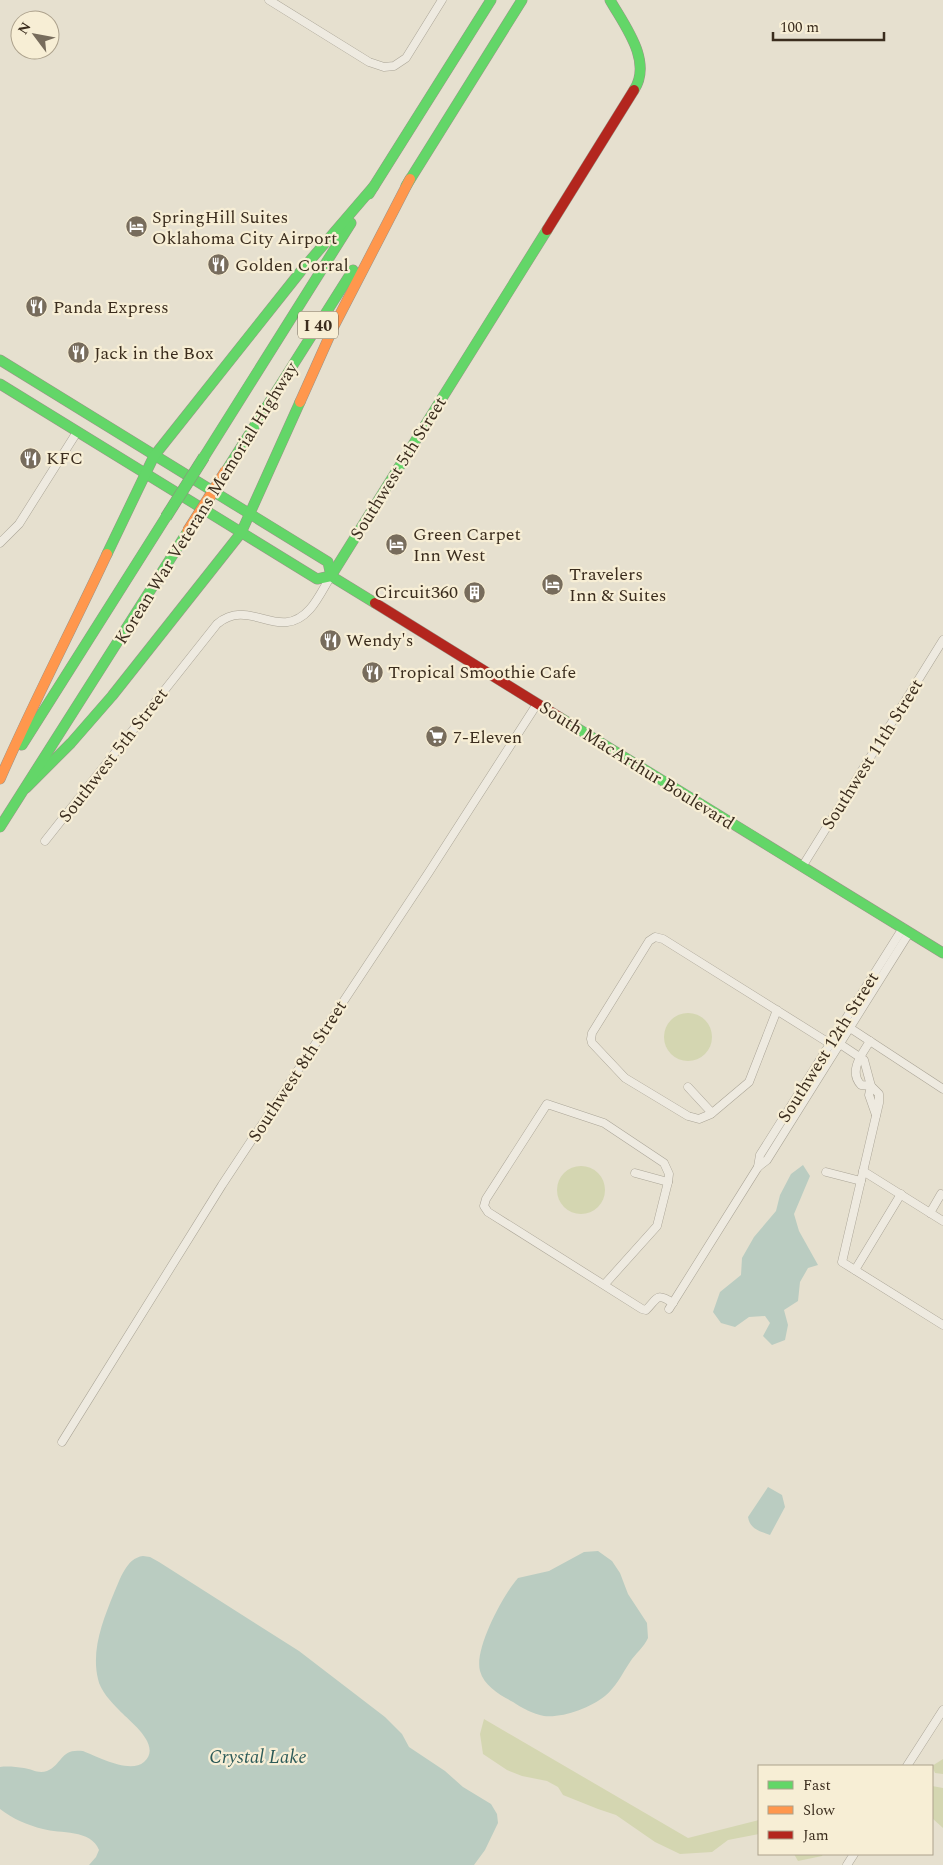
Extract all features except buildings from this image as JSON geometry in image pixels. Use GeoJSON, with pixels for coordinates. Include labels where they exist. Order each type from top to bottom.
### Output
{"type":"FeatureCollection","features":[{"type":"Feature","properties":{"kind":"main road","name":"Korean War Veterans Memorial Highway"},"geometry":{"type":"LineString","coordinates":[[0,779],[491,0]]}},
{"type":"Feature","properties":{"kind":"main road","name":"Korean War Veterans Memorial Highway"},"geometry":{"type":"LineString","coordinates":[[0,827],[522,0]]}},
{"type":"Feature","properties":{"kind":"main road","name":"Southwest 5th Street"},"geometry":{"type":"LineString","coordinates":[[331,576],[639,82],[642,70],[639,58],[610,0]]}},
{"type":"Feature","properties":{"kind":"main road"},"geometry":{"type":"LineString","coordinates":[[26,788],[71,743],[112,696],[241,533],[337,319],[410,180]]}},
{"type":"Feature","properties":{"kind":"main road"},"geometry":{"type":"LineString","coordinates":[[0,779],[26,720],[50,675],[154,456],[301,271],[374,186]]}},
{"type":"Feature","properties":{"kind":"main road","name":"South MacArthur Boulevard"},"geometry":{"type":"LineString","coordinates":[[0,360],[328,562],[331,576]]}},
{"type":"Feature","properties":{"kind":"main road","name":"South MacArthur Boulevard"},"geometry":{"type":"LineString","coordinates":[[0,384],[316,579],[331,576],[943,953]]}},
{"type":"Feature","properties":{"kind":"street"},"geometry":{"type":"LineString","coordinates":[[269,0],[369,62],[384,67],[394,66],[406,58],[442,0]]}},
{"type":"Feature","properties":{"kind":"street"},"geometry":{"type":"LineString","coordinates":[[0,542],[19,524],[77,432]]}},
{"type":"Feature","properties":{"kind":"street","name":"Southwest 5th Street"},"geometry":{"type":"LineString","coordinates":[[45,842],[217,624],[222,620],[242,614],[250,614],[282,624],[297,619],[309,610],[331,576]]}},
{"type":"Feature","properties":{"kind":"street","name":"Southwest 11th Street"},"geometry":{"type":"LineString","coordinates":[[802,867],[943,640]]}},
{"type":"Feature","properties":{"kind":"street","name":"Southwest 8th Street"},"geometry":{"type":"LineString","coordinates":[[62,1442],[222,1185],[423,880],[536,704]]}},
{"type":"Feature","properties":{"kind":"street","name":"Southwest 12th Street"},"geometry":{"type":"LineString","coordinates":[[835,1044],[850,1028],[906,931]]}},
{"type":"Feature","properties":{"kind":"street","name":"Southwest 12th Street"},"geometry":{"type":"LineString","coordinates":[[604,1285],[642,1309],[646,1310],[659,1296],[662,1296],[671,1306],[758,1167],[760,1155],[835,1044],[906,931]]}},
{"type":"Feature","properties":{"kind":"street"},"geometry":{"type":"LineString","coordinates":[[777,1010],[749,1082],[706,1117],[693,1119],[625,1078],[590,1039],[649,942],[655,936],[664,939],[777,1010],[864,1060],[871,1086],[869,1095],[876,1115],[842,1262],[943,1325]]}},
{"type":"Feature","properties":{"kind":"street"},"geometry":{"type":"LineString","coordinates":[[850,1028],[941,1086]]}},
{"type":"Feature","properties":{"kind":"street"},"geometry":{"type":"LineString","coordinates":[[870,1041],[860,1058],[855,1076],[861,1086],[871,1086]]}},
{"type":"Feature","properties":{"kind":"street"},"geometry":{"type":"LineString","coordinates":[[688,1087],[712,1113]]}},
{"type":"Feature","properties":{"kind":"street"},"geometry":{"type":"LineString","coordinates":[[547,1104],[604,1123],[664,1163],[669,1174],[657,1226],[604,1285],[488,1212],[484,1206],[486,1199],[547,1104]]}},
{"type":"Feature","properties":{"kind":"street"},"geometry":{"type":"LineString","coordinates":[[864,1171],[943,1221]]}},
{"type":"Feature","properties":{"kind":"street"},"geometry":{"type":"LineString","coordinates":[[826,1172],[861,1180]]}},
{"type":"Feature","properties":{"kind":"street"},"geometry":{"type":"LineString","coordinates":[[635,1173],[668,1182]]}},
{"type":"Feature","properties":{"kind":"street"},"geometry":{"type":"LineString","coordinates":[[855,1270],[901,1194]]}},
{"type":"Feature","properties":{"kind":"street"},"geometry":{"type":"LineString","coordinates":[[930,1212],[941,1194],[943,1195]]}},
{"type":"Feature","properties":{"kind":"street"},"geometry":{"type":"LineString","coordinates":[[908,1765],[943,1710]]}},
{"type":"Feature","properties":{"kind":"green space"},"geometry":{"type":"Polygon","coordinates":[[[683,1013],[693,1013],[705,1020],[712,1032],[712,1042],[705,1054],[693,1061],[683,1061],[675,1057],[668,1050],[664,1042],[664,1032],[668,1024],[675,1017],[683,1013]]]}},
{"type":"Feature","properties":{"kind":"green space"},"geometry":{"type":"Polygon","coordinates":[[[576,1166],[586,1166],[598,1173],[605,1185],[605,1195],[598,1207],[586,1214],[576,1214],[568,1210],[561,1203],[557,1195],[557,1185],[561,1177],[568,1170],[576,1166]]]}},
{"type":"Feature","properties":{"kind":"green space"},"geometry":{"type":"Polygon","coordinates":[[[484,1719],[688,1838],[758,1820],[758,1834],[728,1840],[712,1852],[680,1854],[655,1842],[616,1815],[563,1795],[558,1787],[547,1781],[522,1776],[507,1770],[483,1754],[480,1734],[484,1719]]]}},
{"type":"Feature","properties":{"kind":"green space"},"geometry":{"type":"Polygon","coordinates":[[[943,1759],[943,1774],[935,1773],[933,1765],[943,1759]]]}},
{"type":"Feature","properties":{"kind":"green space"},"geometry":{"type":"Polygon","coordinates":[[[933,1786],[943,1788],[943,1828],[933,1819],[933,1786]]]}},
{"type":"Feature","properties":{"kind":"green space"},"geometry":{"type":"Polygon","coordinates":[[[795,1855],[822,1855],[822,1856],[798,1861],[795,1855]]]}},
{"type":"Feature","properties":{"kind":"water"},"geometry":{"type":"Polygon","coordinates":[[[803,1165],[810,1176],[794,1214],[799,1231],[818,1265],[808,1268],[800,1282],[798,1301],[784,1310],[788,1325],[785,1340],[772,1345],[763,1336],[770,1323],[765,1316],[749,1317],[735,1327],[721,1323],[713,1312],[720,1292],[741,1275],[742,1258],[754,1237],[776,1211],[780,1195],[791,1174],[803,1165]]]}},
{"type":"Feature","properties":{"kind":"water"},"geometry":{"type":"Polygon","coordinates":[[[768,1487],[782,1495],[785,1507],[770,1535],[753,1527],[748,1517],[768,1487]]]}},
{"type":"Feature","properties":{"kind":"water"},"geometry":{"type":"Polygon","coordinates":[[[598,1551],[612,1561],[620,1573],[628,1594],[647,1623],[648,1638],[612,1689],[599,1700],[576,1711],[559,1715],[544,1716],[532,1712],[498,1693],[485,1681],[480,1671],[479,1661],[485,1636],[498,1609],[518,1578],[549,1571],[584,1552],[598,1551]]]}},
{"type":"Feature","properties":{"kind":"water","name":"Crystal Lake"},"geometry":{"type":"Polygon","coordinates":[[[143,1556],[150,1557],[159,1562],[299,1651],[385,1717],[402,1734],[409,1747],[445,1771],[463,1787],[491,1804],[497,1814],[498,1823],[485,1850],[474,1865],[89,1865],[99,1850],[95,1843],[89,1839],[82,1835],[31,1826],[15,1819],[0,1809],[0,1767],[18,1767],[44,1772],[52,1768],[66,1754],[76,1751],[83,1751],[114,1763],[131,1766],[144,1762],[149,1755],[150,1748],[142,1734],[103,1692],[96,1668],[99,1635],[121,1576],[132,1561],[143,1556]]]}},
{"type":"Feature","properties":{"kind":"traffic: fast"},"geometry":{"type":"LineString","coordinates":[[369,194],[491,0]]}},
{"type":"Feature","properties":{"kind":"traffic: fast"},"geometry":{"type":"LineString","coordinates":[[406,186],[522,0]]}},
{"type":"Feature","properties":{"kind":"traffic: fast"},"geometry":{"type":"LineString","coordinates":[[610,0],[629,32],[638,55],[639,79],[634,90]]}},
{"type":"Feature","properties":{"kind":"traffic: fast"},"geometry":{"type":"LineString","coordinates":[[107,554],[154,456],[301,271],[374,186]]}},
{"type":"Feature","properties":{"kind":"traffic: fast"},"geometry":{"type":"LineString","coordinates":[[204,457],[351,223]]}},
{"type":"Feature","properties":{"kind":"traffic: fast"},"geometry":{"type":"LineString","coordinates":[[331,576],[547,230]]}},
{"type":"Feature","properties":{"kind":"traffic: fast"},"geometry":{"type":"LineString","coordinates":[[226,471],[353,270]]}},
{"type":"Feature","properties":{"kind":"traffic: fast"},"geometry":{"type":"LineString","coordinates":[[0,360],[328,562],[331,576]]}},
{"type":"Feature","properties":{"kind":"traffic: fast"},"geometry":{"type":"LineString","coordinates":[[0,384],[317,579],[331,576],[375,603]]}},
{"type":"Feature","properties":{"kind":"traffic: fast"},"geometry":{"type":"LineString","coordinates":[[26,788],[71,743],[112,696],[241,533],[300,402]]}},
{"type":"Feature","properties":{"kind":"traffic: fast"},"geometry":{"type":"LineString","coordinates":[[166,517],[204,457]]}},
{"type":"Feature","properties":{"kind":"traffic: fast"},"geometry":{"type":"LineString","coordinates":[[22,745],[166,517]]}},
{"type":"Feature","properties":{"kind":"traffic: fast"},"geometry":{"type":"LineString","coordinates":[[0,827],[188,531]]}},
{"type":"Feature","properties":{"kind":"traffic: fast"},"geometry":{"type":"LineString","coordinates":[[559,717],[943,953]]}},
{"type":"Feature","properties":{"kind":"traffic: slow"},"geometry":{"type":"LineString","coordinates":[[300,402],[334,326],[410,179]]}},
{"type":"Feature","properties":{"kind":"traffic: slow"},"geometry":{"type":"LineString","coordinates":[[188,531],[226,471]]}},
{"type":"Feature","properties":{"kind":"traffic: slow"},"geometry":{"type":"LineString","coordinates":[[0,779],[107,554]]}},
{"type":"Feature","properties":{"kind":"traffic: jam"},"geometry":{"type":"LineString","coordinates":[[547,230],[634,90]]}},
{"type":"Feature","properties":{"kind":"traffic: jam"},"geometry":{"type":"LineString","coordinates":[[375,603],[559,717]]}},
{"type":"Feature","properties":{"kind":"place","name":"SpringHill Suites Oklahoma City Airport"},"geometry":{"type":"Point","coordinates":[136,227]}},
{"type":"Feature","properties":{"kind":"place","name":"Golden Corral"},"geometry":{"type":"Point","coordinates":[219,265]}},
{"type":"Feature","properties":{"kind":"place","name":"Panda Express"},"geometry":{"type":"Point","coordinates":[37,307]}},
{"type":"Feature","properties":{"kind":"place","name":"Jack in the Box"},"geometry":{"type":"Point","coordinates":[78,353]}},
{"type":"Feature","properties":{"kind":"place","name":"KFC"},"geometry":{"type":"Point","coordinates":[30,458]}},
{"type":"Feature","properties":{"kind":"place","name":"Green Carpet Inn West"},"geometry":{"type":"Point","coordinates":[397,544]}},
{"type":"Feature","properties":{"kind":"place","name":"Travelers Inn & Suites"},"geometry":{"type":"Point","coordinates":[553,584]}},
{"type":"Feature","properties":{"kind":"place","name":"Circuit360"},"geometry":{"type":"Point","coordinates":[474,592]}},
{"type":"Feature","properties":{"kind":"place","name":"Wendy's"},"geometry":{"type":"Point","coordinates":[330,640]}},
{"type":"Feature","properties":{"kind":"place","name":"Tropical Smoothie Cafe"},"geometry":{"type":"Point","coordinates":[372,672]}},
{"type":"Feature","properties":{"kind":"place","name":"7-Eleven"},"geometry":{"type":"Point","coordinates":[437,737]}}]}
